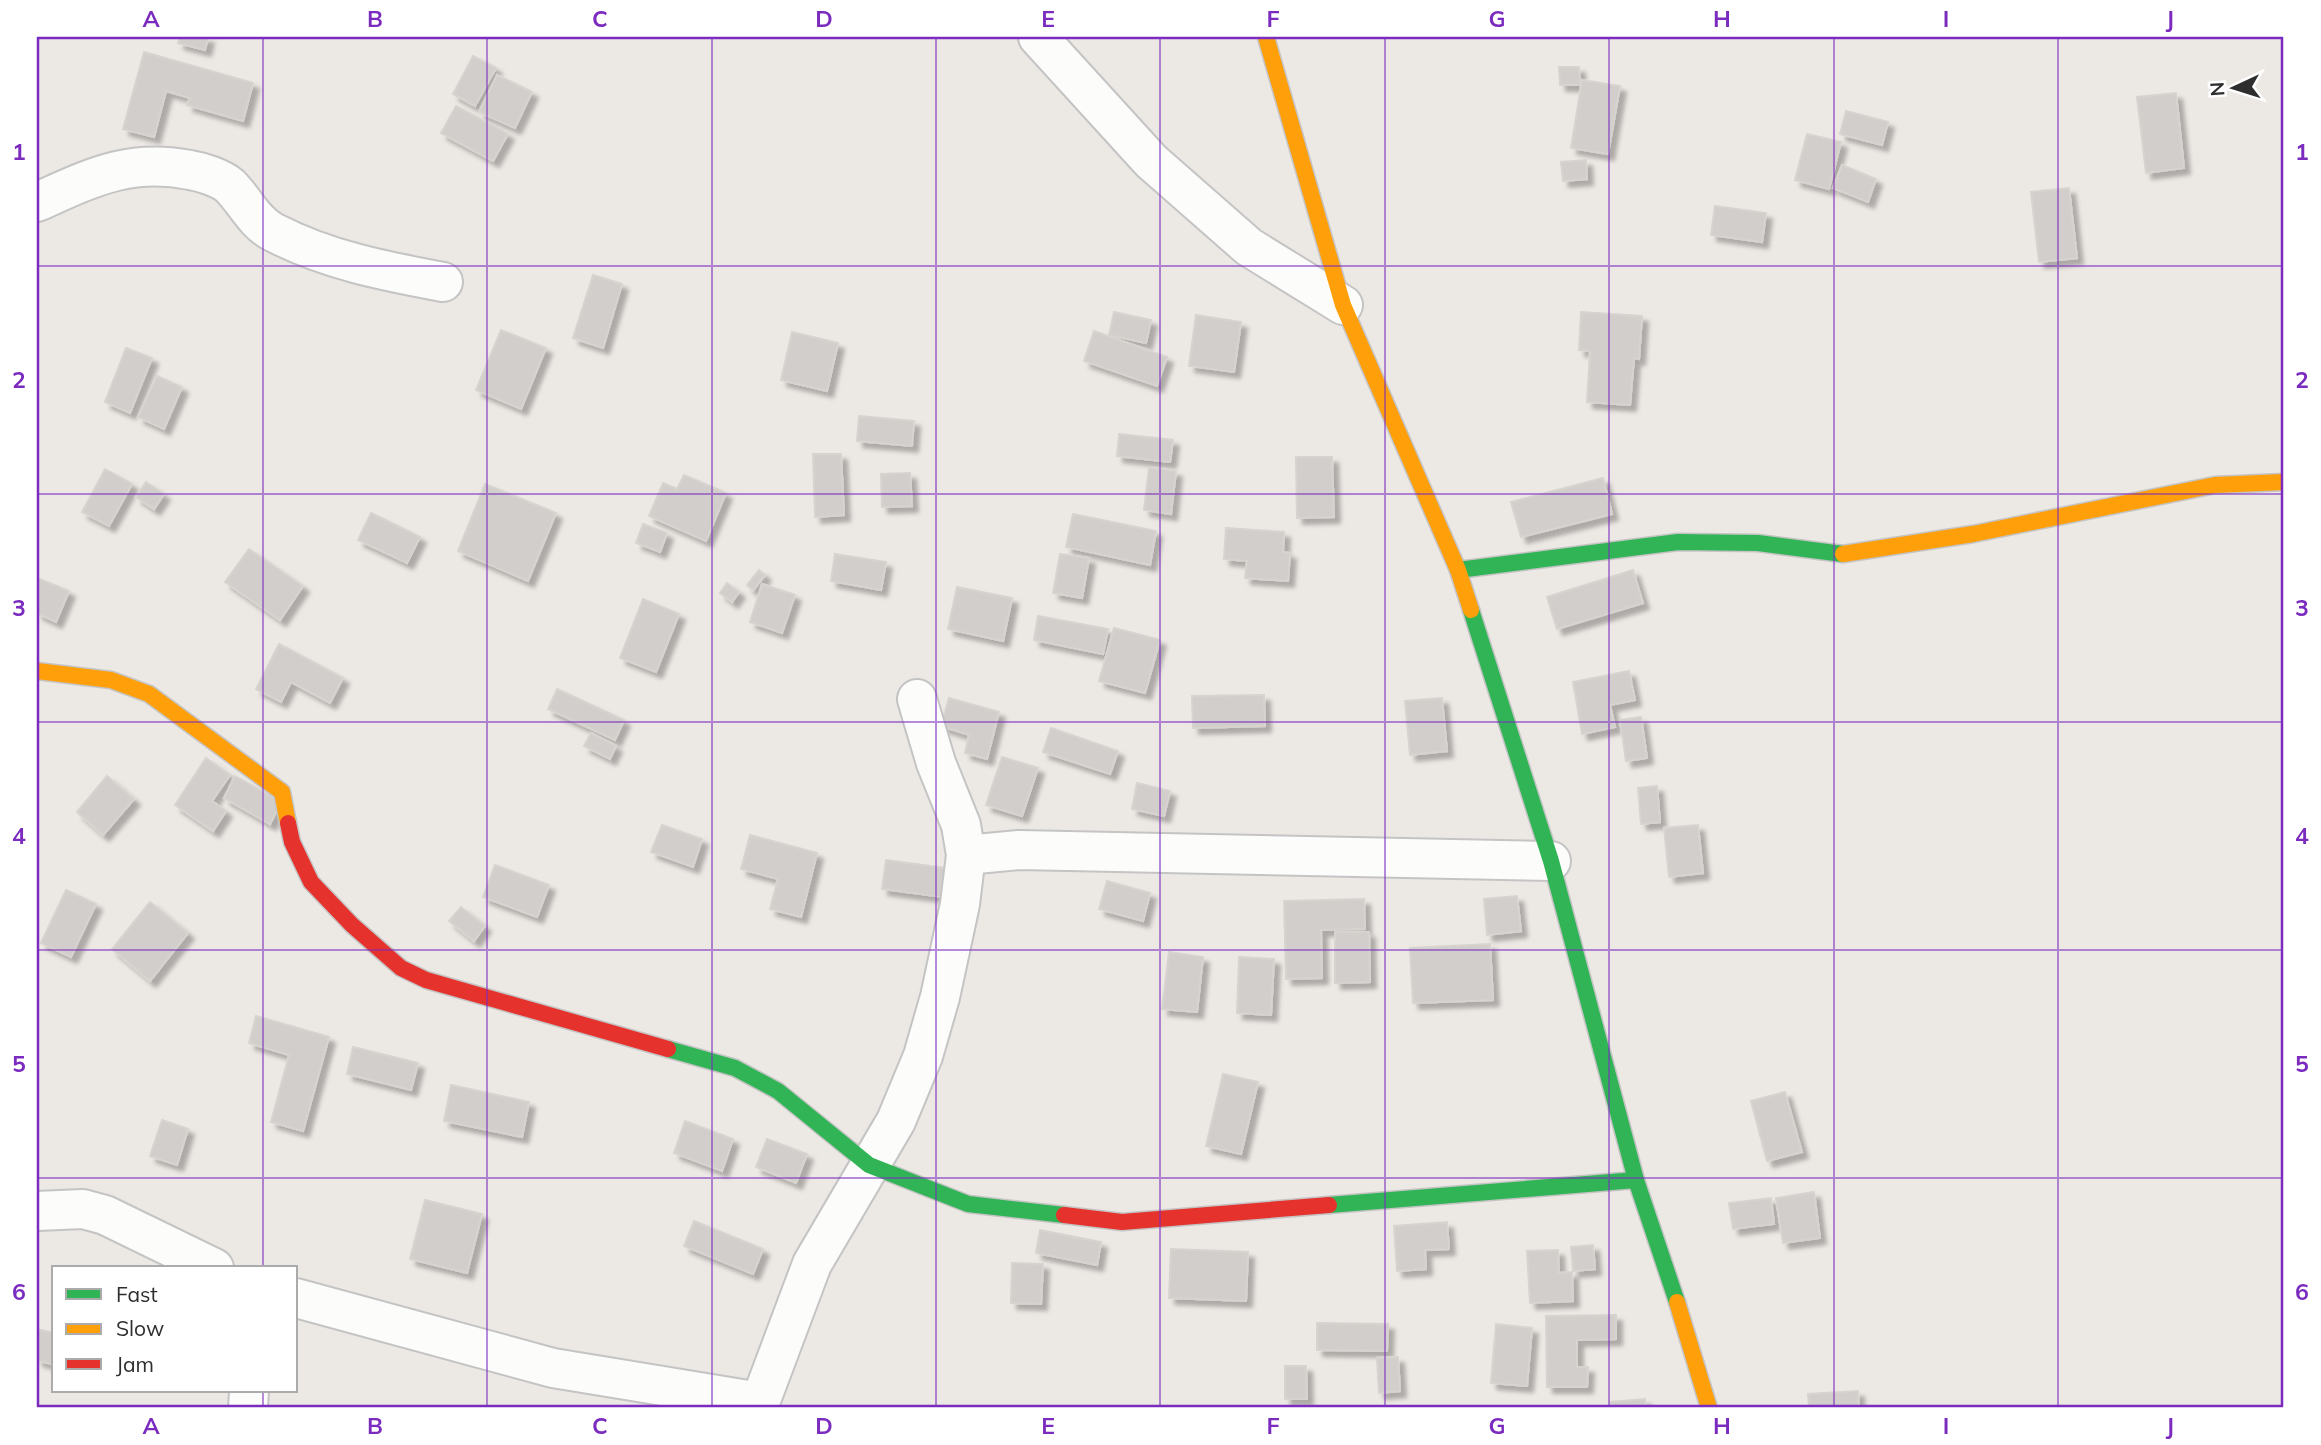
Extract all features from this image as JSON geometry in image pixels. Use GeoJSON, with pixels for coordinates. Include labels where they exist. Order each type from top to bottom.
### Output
{"type":"FeatureCollection","features":[{"type":"Feature","properties":{"kind":"street"},"geometry":{"type":"LineString","coordinates":[[1038,37],[1151,162],[1249,247],[1343,305]]}},
{"type":"Feature","properties":{"kind":"street"},"geometry":{"type":"LineString","coordinates":[[1266,37],[1343,305],[1458,570],[1551,861],[1636,1180],[1683,1318],[1709,1408]]}},
{"type":"Feature","properties":{"kind":"street"},"geometry":{"type":"LineString","coordinates":[[37,202],[124,168],[165,165],[200,172],[228,184],[247,210],[271,231],[327,256],[366,268],[443,282]]}},
{"type":"Feature","properties":{"kind":"street"},"geometry":{"type":"LineString","coordinates":[[1458,570],[1678,542],[1758,542],[1849,555],[1973,534],[2215,485],[2284,482]]}},
{"type":"Feature","properties":{"kind":"street"},"geometry":{"type":"LineString","coordinates":[[37,671],[111,680],[149,694],[269,781],[282,792],[292,842],[311,882],[352,925],[401,968],[426,980],[735,1068],[778,1091],[869,1165],[968,1204],[1122,1222],[1636,1180]]}},
{"type":"Feature","properties":{"kind":"street"},"geometry":{"type":"LineString","coordinates":[[298,1299],[553,1368],[759,1405],[812,1264],[896,1121],[923,1056],[960,904],[967,855],[961,825],[936,763],[917,699]]}},
{"type":"Feature","properties":{"kind":"street"},"geometry":{"type":"LineString","coordinates":[[967,855],[1020,850],[1551,861]]}},
{"type":"Feature","properties":{"kind":"street"},"geometry":{"type":"LineString","coordinates":[[37,1211],[83,1209],[105,1215],[210,1266]]}},
{"type":"Feature","properties":{"kind":"building"},"geometry":{"type":"Polygon","coordinates":[[[180,37],[208,37],[205,50],[178,43],[180,37]]]}},
{"type":"Feature","properties":{"kind":"building"},"geometry":{"type":"Polygon","coordinates":[[[144,52],[253,83],[243,121],[187,105],[190,98],[166,91],[154,137],[123,129],[144,52]]]}},
{"type":"Feature","properties":{"kind":"building"},"geometry":{"type":"Polygon","coordinates":[[[473,56],[496,68],[475,106],[453,94],[473,56]]]}},
{"type":"Feature","properties":{"kind":"building"},"geometry":{"type":"Polygon","coordinates":[[[1559,67],[1579,67],[1580,85],[1560,85],[1559,67]]]}},
{"type":"Feature","properties":{"kind":"building"},"geometry":{"type":"Polygon","coordinates":[[[497,75],[532,92],[515,128],[479,112],[497,75]]]}},
{"type":"Feature","properties":{"kind":"building"},"geometry":{"type":"Polygon","coordinates":[[[1582,80],[1620,86],[1608,154],[1571,148],[1582,80]]]}},
{"type":"Feature","properties":{"kind":"building"},"geometry":{"type":"Polygon","coordinates":[[[2176,93],[2184,168],[2146,173],[2137,97],[2176,93]]]}},
{"type":"Feature","properties":{"kind":"building"},"geometry":{"type":"Polygon","coordinates":[[[456,106],[508,134],[493,161],[441,133],[456,106]]]}},
{"type":"Feature","properties":{"kind":"building"},"geometry":{"type":"Polygon","coordinates":[[[1846,111],[1888,122],[1882,145],[1840,134],[1846,111]]]}},
{"type":"Feature","properties":{"kind":"building"},"geometry":{"type":"Polygon","coordinates":[[[1807,134],[1841,142],[1829,189],[1795,180],[1807,134]]]}},
{"type":"Feature","properties":{"kind":"building"},"geometry":{"type":"Polygon","coordinates":[[[1586,160],[1587,179],[1563,181],[1561,162],[1586,160]]]}},
{"type":"Feature","properties":{"kind":"building"},"geometry":{"type":"Polygon","coordinates":[[[1842,165],[1876,179],[1868,202],[1833,188],[1842,165]]]}},
{"type":"Feature","properties":{"kind":"building"},"geometry":{"type":"Polygon","coordinates":[[[2069,188],[2077,258],[2039,262],[2031,192],[2069,188]]]}},
{"type":"Feature","properties":{"kind":"building"},"geometry":{"type":"Polygon","coordinates":[[[1715,206],[1766,213],[1762,242],[1711,235],[1715,206]]]}},
{"type":"Feature","properties":{"kind":"building"},"geometry":{"type":"Polygon","coordinates":[[[593,275],[622,284],[603,348],[573,338],[593,275]]]}},
{"type":"Feature","properties":{"kind":"building"},"geometry":{"type":"Polygon","coordinates":[[[1114,312],[1151,320],[1146,343],[1109,335],[1114,312]]]}},
{"type":"Feature","properties":{"kind":"building"},"geometry":{"type":"Polygon","coordinates":[[[1581,312],[1642,316],[1639,359],[1634,358],[1630,405],[1587,402],[1590,351],[1579,350],[1581,312]]]}},
{"type":"Feature","properties":{"kind":"building"},"geometry":{"type":"Polygon","coordinates":[[[1196,315],[1241,322],[1234,372],[1189,366],[1196,315]]]}},
{"type":"Feature","properties":{"kind":"building"},"geometry":{"type":"Polygon","coordinates":[[[501,330],[546,348],[521,409],[476,390],[501,330]]]}},
{"type":"Feature","properties":{"kind":"building"},"geometry":{"type":"Polygon","coordinates":[[[1094,331],[1167,357],[1157,386],[1084,361],[1094,331]]]}},
{"type":"Feature","properties":{"kind":"building"},"geometry":{"type":"Polygon","coordinates":[[[792,332],[838,343],[827,391],[781,380],[792,332]]]}},
{"type":"Feature","properties":{"kind":"building"},"geometry":{"type":"Polygon","coordinates":[[[126,348],[152,358],[130,413],[105,402],[126,348]]]}},
{"type":"Feature","properties":{"kind":"building"},"geometry":{"type":"Polygon","coordinates":[[[157,376],[182,387],[164,429],[138,417],[157,376]]]}},
{"type":"Feature","properties":{"kind":"building"},"geometry":{"type":"Polygon","coordinates":[[[859,416],[914,421],[912,446],[857,441],[859,416]]]}},
{"type":"Feature","properties":{"kind":"building"},"geometry":{"type":"Polygon","coordinates":[[[1119,434],[1173,440],[1170,462],[1117,456],[1119,434]]]}},
{"type":"Feature","properties":{"kind":"building"},"geometry":{"type":"Polygon","coordinates":[[[813,454],[841,454],[844,515],[815,517],[813,454]]]}},
{"type":"Feature","properties":{"kind":"building"},"geometry":{"type":"Polygon","coordinates":[[[1296,457],[1332,457],[1334,517],[1297,518],[1296,457]]]}},
{"type":"Feature","properties":{"kind":"building"},"geometry":{"type":"Polygon","coordinates":[[[1149,468],[1176,471],[1171,514],[1144,510],[1149,468]]]}},
{"type":"Feature","properties":{"kind":"building"},"geometry":{"type":"Polygon","coordinates":[[[105,469],[132,484],[109,526],[82,512],[105,469]]]}},
{"type":"Feature","properties":{"kind":"building"},"geometry":{"type":"Polygon","coordinates":[[[910,473],[912,506],[882,507],[881,474],[910,473]]]}},
{"type":"Feature","properties":{"kind":"building"},"geometry":{"type":"Polygon","coordinates":[[[684,475],[726,493],[706,541],[649,516],[663,483],[677,489],[684,475]]]}},
{"type":"Feature","properties":{"kind":"building"},"geometry":{"type":"Polygon","coordinates":[[[1603,478],[1612,514],[1521,537],[1511,502],[1603,478]]]}},
{"type":"Feature","properties":{"kind":"building"},"geometry":{"type":"Polygon","coordinates":[[[146,482],[164,494],[154,509],[136,497],[146,482]]]}},
{"type":"Feature","properties":{"kind":"building"},"geometry":{"type":"Polygon","coordinates":[[[485,484],[556,513],[528,581],[458,551],[485,484]]]}},
{"type":"Feature","properties":{"kind":"building"},"geometry":{"type":"Polygon","coordinates":[[[371,513],[420,537],[407,563],[358,540],[371,513]]]}},
{"type":"Feature","properties":{"kind":"building"},"geometry":{"type":"Polygon","coordinates":[[[1073,514],[1156,531],[1150,565],[1066,547],[1073,514]]]}},
{"type":"Feature","properties":{"kind":"building"},"geometry":{"type":"Polygon","coordinates":[[[643,524],[667,533],[660,552],[636,543],[643,524]]]}},
{"type":"Feature","properties":{"kind":"building"},"geometry":{"type":"Polygon","coordinates":[[[1226,528],[1284,532],[1283,552],[1290,553],[1288,581],[1245,578],[1247,561],[1224,559],[1226,528]]]}},
{"type":"Feature","properties":{"kind":"building"},"geometry":{"type":"Polygon","coordinates":[[[249,549],[303,586],[280,620],[225,582],[249,549]]]}},
{"type":"Feature","properties":{"kind":"building"},"geometry":{"type":"Polygon","coordinates":[[[835,554],[886,562],[881,590],[831,581],[835,554]]]}},
{"type":"Feature","properties":{"kind":"building"},"geometry":{"type":"Polygon","coordinates":[[[1060,554],[1089,558],[1082,598],[1053,593],[1060,554]]]}},
{"type":"Feature","properties":{"kind":"building"},"geometry":{"type":"Polygon","coordinates":[[[759,570],[765,575],[753,590],[747,585],[759,570]]]}},
{"type":"Feature","properties":{"kind":"building"},"geometry":{"type":"Polygon","coordinates":[[[1633,570],[1643,603],[1557,629],[1547,597],[1633,570]]]}},
{"type":"Feature","properties":{"kind":"building"},"geometry":{"type":"Polygon","coordinates":[[[37,578],[69,591],[56,622],[37,613],[37,578]]]}},
{"type":"Feature","properties":{"kind":"building"},"geometry":{"type":"Polygon","coordinates":[[[727,583],[739,592],[732,602],[720,593],[727,583]]]}},
{"type":"Feature","properties":{"kind":"building"},"geometry":{"type":"Polygon","coordinates":[[[762,584],[795,595],[782,633],[750,622],[762,584]]]}},
{"type":"Feature","properties":{"kind":"building"},"geometry":{"type":"Polygon","coordinates":[[[957,587],[1012,598],[1003,641],[948,629],[957,587]]]}},
{"type":"Feature","properties":{"kind":"building"},"geometry":{"type":"Polygon","coordinates":[[[643,599],[679,614],[656,672],[620,658],[643,599]]]}},
{"type":"Feature","properties":{"kind":"building"},"geometry":{"type":"Polygon","coordinates":[[[1038,616],[1108,629],[1103,654],[1034,640],[1038,616]]]}},
{"type":"Feature","properties":{"kind":"building"},"geometry":{"type":"Polygon","coordinates":[[[1114,628],[1160,640],[1145,693],[1099,681],[1114,628]]]}},
{"type":"Feature","properties":{"kind":"building"},"geometry":{"type":"Polygon","coordinates":[[[279,644],[343,678],[330,703],[291,682],[281,702],[256,689],[279,644]]]}},
{"type":"Feature","properties":{"kind":"building"},"geometry":{"type":"Polygon","coordinates":[[[1629,671],[1635,700],[1610,705],[1615,727],[1582,734],[1573,682],[1629,671]]]}},
{"type":"Feature","properties":{"kind":"building"},"geometry":{"type":"Polygon","coordinates":[[[557,689],[624,720],[615,740],[548,709],[557,689]]]}},
{"type":"Feature","properties":{"kind":"building"},"geometry":{"type":"Polygon","coordinates":[[[1264,695],[1265,726],[1193,728],[1192,696],[1264,695]]]}},
{"type":"Feature","properties":{"kind":"building"},"geometry":{"type":"Polygon","coordinates":[[[949,698],[999,712],[987,759],[965,753],[969,735],[941,726],[949,698]]]}},
{"type":"Feature","properties":{"kind":"building"},"geometry":{"type":"Polygon","coordinates":[[[1442,698],[1447,751],[1410,755],[1405,701],[1442,698]]]}},
{"type":"Feature","properties":{"kind":"building"},"geometry":{"type":"Polygon","coordinates":[[[1641,717],[1647,758],[1626,761],[1620,720],[1641,717]]]}},
{"type":"Feature","properties":{"kind":"building"},"geometry":{"type":"Polygon","coordinates":[[[1051,728],[1118,751],[1110,774],[1043,752],[1051,728]]]}},
{"type":"Feature","properties":{"kind":"building"},"geometry":{"type":"Polygon","coordinates":[[[591,733],[616,746],[610,759],[584,746],[591,733]]]}},
{"type":"Feature","properties":{"kind":"building"},"geometry":{"type":"Polygon","coordinates":[[[1002,757],[1038,768],[1022,816],[986,805],[1002,757]]]}},
{"type":"Feature","properties":{"kind":"building"},"geometry":{"type":"Polygon","coordinates":[[[206,758],[230,775],[212,801],[226,811],[213,831],[175,805],[206,758]]]}},
{"type":"Feature","properties":{"kind":"building"},"geometry":{"type":"Polygon","coordinates":[[[107,776],[134,799],[103,835],[77,812],[107,776]]]}},
{"type":"Feature","properties":{"kind":"building"},"geometry":{"type":"Polygon","coordinates":[[[235,776],[281,802],[270,824],[224,798],[235,776]]]}},
{"type":"Feature","properties":{"kind":"building"},"geometry":{"type":"Polygon","coordinates":[[[1137,783],[1170,791],[1164,816],[1132,809],[1137,783]]]}},
{"type":"Feature","properties":{"kind":"building"},"geometry":{"type":"Polygon","coordinates":[[[1657,786],[1660,822],[1641,824],[1638,788],[1657,786]]]}},
{"type":"Feature","properties":{"kind":"building"},"geometry":{"type":"Polygon","coordinates":[[[662,825],[702,839],[693,867],[651,852],[662,825]]]}},
{"type":"Feature","properties":{"kind":"building"},"geometry":{"type":"Polygon","coordinates":[[[1698,825],[1703,873],[1669,877],[1664,828],[1698,825]]]}},
{"type":"Feature","properties":{"kind":"building"},"geometry":{"type":"Polygon","coordinates":[[[750,835],[817,853],[801,917],[770,909],[778,879],[741,869],[750,835]]]}},
{"type":"Feature","properties":{"kind":"building"},"geometry":{"type":"Polygon","coordinates":[[[886,860],[946,868],[942,897],[882,889],[886,860]]]}},
{"type":"Feature","properties":{"kind":"building"},"geometry":{"type":"Polygon","coordinates":[[[495,865],[549,885],[537,917],[483,897],[495,865]]]}},
{"type":"Feature","properties":{"kind":"building"},"geometry":{"type":"Polygon","coordinates":[[[1107,881],[1150,893],[1143,921],[1099,909],[1107,881]]]}},
{"type":"Feature","properties":{"kind":"building"},"geometry":{"type":"Polygon","coordinates":[[[66,890],[96,904],[71,957],[41,943],[66,890]]]}},
{"type":"Feature","properties":{"kind":"building"},"geometry":{"type":"Polygon","coordinates":[[[1517,896],[1521,931],[1487,935],[1484,899],[1517,896]]]}},
{"type":"Feature","properties":{"kind":"building"},"geometry":{"type":"Polygon","coordinates":[[[1364,899],[1365,929],[1321,930],[1322,978],[1286,979],[1284,901],[1364,899]]]}},
{"type":"Feature","properties":{"kind":"building"},"geometry":{"type":"Polygon","coordinates":[[[150,902],[188,933],[150,981],[112,949],[150,902]]]}},
{"type":"Feature","properties":{"kind":"building"},"geometry":{"type":"Polygon","coordinates":[[[461,907],[485,926],[474,941],[449,921],[461,907]]]}},
{"type":"Feature","properties":{"kind":"building"},"geometry":{"type":"Polygon","coordinates":[[[1335,932],[1369,932],[1370,982],[1335,983],[1335,932]]]}},
{"type":"Feature","properties":{"kind":"building"},"geometry":{"type":"Polygon","coordinates":[[[1490,944],[1493,1000],[1413,1003],[1410,948],[1490,944]]]}},
{"type":"Feature","properties":{"kind":"building"},"geometry":{"type":"Polygon","coordinates":[[[1169,952],[1203,957],[1197,1012],[1162,1009],[1169,952]]]}},
{"type":"Feature","properties":{"kind":"building"},"geometry":{"type":"Polygon","coordinates":[[[1239,957],[1274,959],[1271,1015],[1237,1013],[1239,957]]]}},
{"type":"Feature","properties":{"kind":"building"},"geometry":{"type":"Polygon","coordinates":[[[256,1016],[329,1037],[303,1131],[271,1122],[289,1055],[249,1043],[256,1016]]]}},
{"type":"Feature","properties":{"kind":"building"},"geometry":{"type":"Polygon","coordinates":[[[353,1047],[418,1063],[411,1090],[347,1074],[353,1047]]]}},
{"type":"Feature","properties":{"kind":"building"},"geometry":{"type":"Polygon","coordinates":[[[1223,1074],[1258,1082],[1241,1154],[1206,1146],[1223,1074]]]}},
{"type":"Feature","properties":{"kind":"building"},"geometry":{"type":"Polygon","coordinates":[[[451,1085],[529,1102],[522,1137],[444,1121],[451,1085]]]}},
{"type":"Feature","properties":{"kind":"building"},"geometry":{"type":"Polygon","coordinates":[[[1785,1092],[1802,1152],[1767,1161],[1751,1101],[1785,1092]]]}},
{"type":"Feature","properties":{"kind":"building"},"geometry":{"type":"Polygon","coordinates":[[[162,1120],[188,1129],[177,1165],[150,1156],[162,1120]]]}},
{"type":"Feature","properties":{"kind":"building"},"geometry":{"type":"Polygon","coordinates":[[[685,1121],[733,1139],[722,1171],[674,1153],[685,1121]]]}},
{"type":"Feature","properties":{"kind":"building"},"geometry":{"type":"Polygon","coordinates":[[[767,1139],[807,1154],[796,1183],[756,1167],[767,1139]]]}},
{"type":"Feature","properties":{"kind":"building"},"geometry":{"type":"Polygon","coordinates":[[[1814,1192],[1820,1238],[1783,1243],[1776,1198],[1814,1192]]]}},
{"type":"Feature","properties":{"kind":"building"},"geometry":{"type":"Polygon","coordinates":[[[1771,1198],[1774,1224],[1733,1229],[1729,1203],[1771,1198]]]}},
{"type":"Feature","properties":{"kind":"building"},"geometry":{"type":"Polygon","coordinates":[[[425,1200],[482,1214],[467,1273],[410,1259],[425,1200]]]}},
{"type":"Feature","properties":{"kind":"building"},"geometry":{"type":"Polygon","coordinates":[[[694,1221],[763,1249],[753,1274],[684,1246],[694,1221]]]}},
{"type":"Feature","properties":{"kind":"building"},"geometry":{"type":"Polygon","coordinates":[[[1447,1222],[1449,1249],[1425,1250],[1426,1269],[1397,1271],[1394,1226],[1447,1222]]]}},
{"type":"Feature","properties":{"kind":"building"},"geometry":{"type":"Polygon","coordinates":[[[1040,1230],[1101,1242],[1097,1265],[1036,1253],[1040,1230]]]}},
{"type":"Feature","properties":{"kind":"building"},"geometry":{"type":"Polygon","coordinates":[[[1593,1245],[1595,1269],[1573,1271],[1571,1247],[1593,1245]]]}},
{"type":"Feature","properties":{"kind":"building"},"geometry":{"type":"Polygon","coordinates":[[[1171,1249],[1248,1252],[1246,1301],[1169,1298],[1171,1249]]]}},
{"type":"Feature","properties":{"kind":"building"},"geometry":{"type":"Polygon","coordinates":[[[1558,1250],[1559,1273],[1572,1272],[1573,1301],[1530,1303],[1527,1251],[1558,1250]]]}},
{"type":"Feature","properties":{"kind":"building"},"geometry":{"type":"Polygon","coordinates":[[[1012,1263],[1043,1264],[1041,1304],[1011,1303],[1012,1263]]]}},
{"type":"Feature","properties":{"kind":"building"},"geometry":{"type":"Polygon","coordinates":[[[1616,1315],[1616,1339],[1577,1340],[1577,1367],[1588,1367],[1587,1387],[1547,1387],[1546,1316],[1616,1315]]]}},
{"type":"Feature","properties":{"kind":"building"},"geometry":{"type":"Polygon","coordinates":[[[1317,1323],[1388,1324],[1387,1351],[1317,1350],[1317,1323]]]}},
{"type":"Feature","properties":{"kind":"building"},"geometry":{"type":"Polygon","coordinates":[[[1496,1324],[1532,1328],[1527,1386],[1491,1383],[1496,1324]]]}},
{"type":"Feature","properties":{"kind":"building"},"geometry":{"type":"Polygon","coordinates":[[[37,1329],[52,1333],[52,1364],[37,1360],[37,1329]]]}},
{"type":"Feature","properties":{"kind":"building"},"geometry":{"type":"Polygon","coordinates":[[[1398,1357],[1400,1391],[1379,1393],[1377,1358],[1398,1357]]]}},
{"type":"Feature","properties":{"kind":"building"},"geometry":{"type":"Polygon","coordinates":[[[1285,1366],[1306,1366],[1307,1399],[1285,1399],[1285,1366]]]}},
{"type":"Feature","properties":{"kind":"building"},"geometry":{"type":"Polygon","coordinates":[[[1858,1391],[1859,1408],[1809,1408],[1808,1394],[1858,1391]]]}},
{"type":"Feature","properties":{"kind":"building"},"geometry":{"type":"Polygon","coordinates":[[[1645,1399],[1646,1408],[1611,1408],[1610,1402],[1645,1399]]]}},
{"type":"Feature","properties":{"kind":"traffic: fast"},"geometry":{"type":"LineString","coordinates":[[1458,570],[1678,542],[1758,543],[1843,554]]}},
{"type":"Feature","properties":{"kind":"traffic: fast"},"geometry":{"type":"LineString","coordinates":[[1471,610],[1551,861],[1636,1180],[1677,1302]]}},
{"type":"Feature","properties":{"kind":"traffic: fast"},"geometry":{"type":"LineString","coordinates":[[668,1049],[735,1068],[778,1091],[869,1165],[968,1204],[1064,1215]]}},
{"type":"Feature","properties":{"kind":"traffic: fast"},"geometry":{"type":"LineString","coordinates":[[1329,1205],[1636,1180]]}},
{"type":"Feature","properties":{"kind":"traffic: slow"},"geometry":{"type":"LineString","coordinates":[[1266,37],[1343,305],[1458,570],[1471,610]]}},
{"type":"Feature","properties":{"kind":"traffic: slow"},"geometry":{"type":"LineString","coordinates":[[1843,554],[1973,534],[2215,485],[2284,482]]}},
{"type":"Feature","properties":{"kind":"traffic: slow"},"geometry":{"type":"LineString","coordinates":[[37,671],[111,680],[149,694],[282,792],[288,823]]}},
{"type":"Feature","properties":{"kind":"traffic: slow"},"geometry":{"type":"LineString","coordinates":[[1677,1302],[1709,1408]]}},
{"type":"Feature","properties":{"kind":"traffic: jam"},"geometry":{"type":"LineString","coordinates":[[288,823],[292,842],[311,882],[352,925],[401,968],[426,980],[668,1049]]}},
{"type":"Feature","properties":{"kind":"traffic: jam"},"geometry":{"type":"LineString","coordinates":[[1064,1215],[1122,1222],[1329,1205]]}}]}
